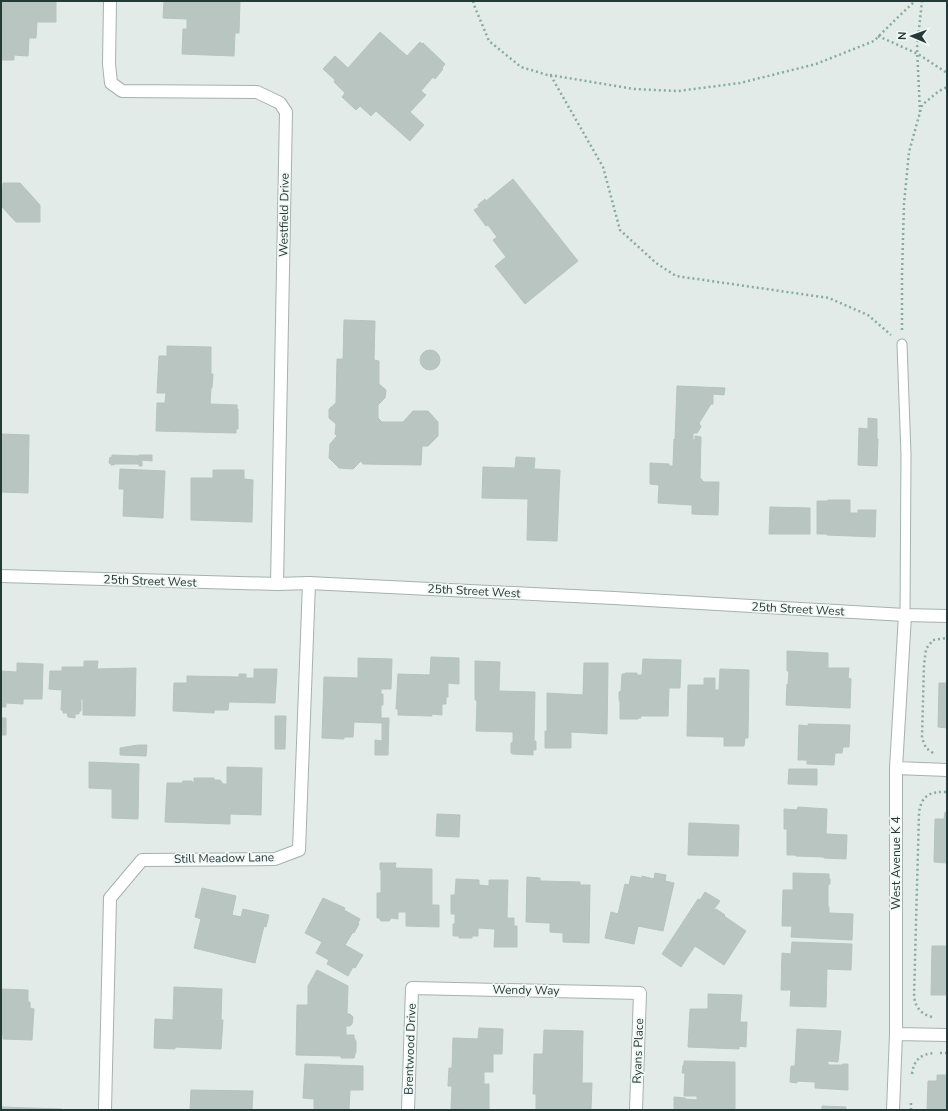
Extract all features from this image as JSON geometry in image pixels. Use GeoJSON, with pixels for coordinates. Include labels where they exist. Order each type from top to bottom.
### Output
{"type":"FeatureCollection","features":[{"type":"Feature","properties":{"kind":"street","name":"Westfield Drive"},"geometry":{"type":"LineString","coordinates":[[110,1],[109,64],[111,83],[122,91],[258,92],[280,103],[286,112],[277,584]]}},
{"type":"Feature","properties":{"kind":"street","name":"25th Street West"},"geometry":{"type":"LineString","coordinates":[[1,576],[277,584],[309,583],[947,616]]}},
{"type":"Feature","properties":{"kind":"street","name":"Still Meadow Lane"},"geometry":{"type":"LineString","coordinates":[[105,1110],[110,898],[142,860],[275,859],[300,850],[309,583]]}},
{"type":"Feature","properties":{"kind":"street","name":"West Avenue K 4"},"geometry":{"type":"LineString","coordinates":[[894,1110],[896,1034],[896,768],[905,615]]}},
{"type":"Feature","properties":{"kind":"street"},"geometry":{"type":"LineString","coordinates":[[896,768],[947,770]]}},
{"type":"Feature","properties":{"kind":"street","name":"Wendy Way"},"geometry":{"type":"LineString","coordinates":[[412,988],[640,993]]}},
{"type":"Feature","properties":{"kind":"street","name":"Brentwood Drive"},"geometry":{"type":"LineString","coordinates":[[408,1110],[412,988]]}},
{"type":"Feature","properties":{"kind":"street","name":"Ryans Place"},"geometry":{"type":"LineString","coordinates":[[636,1110],[640,993]]}},
{"type":"Feature","properties":{"kind":"street"},"geometry":{"type":"LineString","coordinates":[[896,1034],[947,1035]]}},
{"type":"Feature","properties":{"kind":"lane"},"geometry":{"type":"LineString","coordinates":[[902,344],[906,456],[905,615]]}},
{"type":"Feature","properties":{"kind":"path"},"geometry":{"type":"LineString","coordinates":[[473,1],[489,41],[521,67],[548,75],[634,89],[678,91],[740,83],[816,64],[874,41],[915,1]]}},
{"type":"Feature","properties":{"kind":"path"},"geometry":{"type":"LineString","coordinates":[[920,115],[918,54],[922,1]]}},
{"type":"Feature","properties":{"kind":"path"},"geometry":{"type":"LineString","coordinates":[[878,36],[918,54],[947,73]]}},
{"type":"Feature","properties":{"kind":"path"},"geometry":{"type":"LineString","coordinates":[[548,75],[551,76],[602,168],[620,230],[656,262],[676,276],[829,298],[868,315],[902,344]]}},
{"type":"Feature","properties":{"kind":"path"},"geometry":{"type":"LineString","coordinates":[[902,344],[904,204],[909,152],[922,105],[939,91],[947,87]]}},
{"type":"Feature","properties":{"kind":"path"},"geometry":{"type":"LineString","coordinates":[[937,754],[930,752],[926,748],[922,738],[924,665],[926,650],[930,643],[933,640],[947,638]]}},
{"type":"Feature","properties":{"kind":"path"},"geometry":{"type":"LineString","coordinates":[[936,1018],[926,1016],[920,1012],[915,1003],[914,997],[920,805],[926,796],[936,792],[947,792]]}},
{"type":"Feature","properties":{"kind":"path"},"geometry":{"type":"LineString","coordinates":[[912,1077],[914,1066],[921,1056],[933,1053],[947,1053]]}},
{"type":"Feature","properties":{"kind":"path"},"geometry":{"type":"LineString","coordinates":[[911,1096],[911,1110]]}},
{"type":"Feature","properties":{"kind":"building"},"geometry":{"type":"Polygon","coordinates":[[[2,1],[56,1],[56,22],[37,22],[36,38],[29,38],[28,56],[14,55],[14,60],[1,60],[2,1]]]}},
{"type":"Feature","properties":{"kind":"building"},"geometry":{"type":"Polygon","coordinates":[[[164,1],[240,1],[239,33],[235,33],[234,56],[182,54],[183,29],[187,29],[187,19],[163,18],[164,1]]]}},
{"type":"Feature","properties":{"kind":"building"},"geometry":{"type":"Polygon","coordinates":[[[380,32],[407,56],[420,42],[422,44],[423,43],[445,64],[435,79],[433,77],[421,91],[426,95],[410,112],[424,125],[410,141],[376,111],[371,116],[360,106],[356,110],[342,97],[345,93],[334,82],[335,80],[323,69],[335,56],[348,68],[380,32]]]}},
{"type":"Feature","properties":{"kind":"building"},"geometry":{"type":"Polygon","coordinates":[[[513,179],[578,261],[525,304],[495,266],[506,257],[493,240],[497,237],[488,225],[486,226],[474,210],[479,207],[478,205],[485,199],[486,201],[513,179]]]}},
{"type":"Feature","properties":{"kind":"building"},"geometry":{"type":"Polygon","coordinates":[[[3,183],[20,183],[40,205],[40,222],[16,222],[2,207],[3,183]]]}},
{"type":"Feature","properties":{"kind":"building"},"geometry":{"type":"Polygon","coordinates":[[[344,320],[375,321],[374,360],[379,361],[379,384],[386,390],[385,398],[378,405],[378,418],[382,422],[403,422],[413,411],[428,411],[438,422],[438,436],[428,446],[422,446],[421,465],[363,464],[361,461],[353,469],[339,468],[329,458],[330,444],[337,436],[335,434],[336,424],[329,418],[329,409],[336,403],[337,359],[343,359],[344,320]]]}},
{"type":"Feature","properties":{"kind":"building"},"geometry":{"type":"Polygon","coordinates":[[[167,346],[211,347],[211,374],[213,374],[210,404],[237,405],[238,429],[236,429],[236,433],[156,431],[157,403],[165,403],[166,393],[157,393],[159,356],[167,356],[167,346]]]}},
{"type":"Feature","properties":{"kind":"building"},"geometry":{"type":"Polygon","coordinates":[[[430,350],[437,353],[440,360],[437,367],[430,370],[423,367],[420,360],[423,353],[430,350]]]}},
{"type":"Feature","properties":{"kind":"building"},"geometry":{"type":"Polygon","coordinates":[[[677,386],[725,388],[724,395],[713,394],[713,404],[711,404],[699,423],[701,427],[697,433],[693,433],[693,440],[695,440],[695,436],[701,437],[700,478],[704,482],[719,482],[718,515],[692,514],[692,505],[658,503],[659,485],[650,484],[650,463],[669,464],[669,466],[673,466],[677,386]]]}},
{"type":"Feature","properties":{"kind":"building"},"geometry":{"type":"Polygon","coordinates":[[[868,418],[877,419],[877,466],[858,465],[859,428],[868,429],[868,418]]]}},
{"type":"Feature","properties":{"kind":"building"},"geometry":{"type":"Polygon","coordinates":[[[1,434],[29,435],[28,493],[1,492],[1,434]]]}},
{"type":"Feature","properties":{"kind":"building"},"geometry":{"type":"Polygon","coordinates":[[[112,455],[152,455],[152,461],[142,460],[142,466],[139,466],[139,464],[111,465],[109,463],[112,455]]]}},
{"type":"Feature","properties":{"kind":"building"},"geometry":{"type":"Polygon","coordinates":[[[516,457],[535,458],[534,469],[560,470],[557,541],[527,540],[528,499],[482,498],[483,467],[515,468],[516,457]]]}},
{"type":"Feature","properties":{"kind":"building"},"geometry":{"type":"Polygon","coordinates":[[[120,469],[165,471],[163,518],[123,516],[124,489],[119,489],[120,469]]]}},
{"type":"Feature","properties":{"kind":"building"},"geometry":{"type":"Polygon","coordinates":[[[213,470],[244,470],[244,479],[253,480],[252,522],[191,520],[191,478],[213,478],[213,470]]]}},
{"type":"Feature","properties":{"kind":"building"},"geometry":{"type":"Polygon","coordinates":[[[850,500],[850,513],[858,513],[858,510],[876,510],[875,537],[817,534],[817,501],[850,500]]]}},
{"type":"Feature","properties":{"kind":"building"},"geometry":{"type":"Polygon","coordinates":[[[770,507],[810,508],[810,534],[769,534],[770,507]]]}},
{"type":"Feature","properties":{"kind":"building"},"geometry":{"type":"Polygon","coordinates":[[[787,651],[828,653],[828,668],[849,668],[848,678],[851,679],[850,708],[786,705],[789,671],[787,671],[787,651]]]}},
{"type":"Feature","properties":{"kind":"building"},"geometry":{"type":"Polygon","coordinates":[[[431,657],[459,658],[459,684],[448,683],[448,697],[446,697],[446,704],[442,704],[442,715],[398,715],[398,709],[396,709],[398,674],[430,675],[431,657]]]}},
{"type":"Feature","properties":{"kind":"building"},"geometry":{"type":"Polygon","coordinates":[[[358,658],[392,659],[391,689],[381,689],[381,694],[383,694],[383,705],[381,705],[381,718],[389,718],[388,755],[375,755],[375,740],[382,741],[382,723],[354,722],[353,737],[344,737],[344,739],[322,738],[324,677],[358,678],[358,658]]]}},
{"type":"Feature","properties":{"kind":"building"},"geometry":{"type":"Polygon","coordinates":[[[643,659],[681,660],[680,688],[669,688],[668,716],[640,716],[641,718],[638,719],[620,719],[619,692],[621,691],[622,674],[637,673],[637,675],[642,675],[643,659]]]}},
{"type":"Feature","properties":{"kind":"building"},"geometry":{"type":"Polygon","coordinates":[[[84,661],[98,661],[97,669],[136,668],[135,716],[83,715],[83,699],[81,699],[81,711],[79,711],[79,714],[75,714],[75,718],[68,717],[67,713],[63,713],[63,710],[61,710],[62,690],[49,689],[50,671],[62,671],[62,667],[84,667],[84,661]]]}},
{"type":"Feature","properties":{"kind":"building"},"geometry":{"type":"Polygon","coordinates":[[[475,661],[500,662],[499,691],[535,692],[534,741],[536,741],[536,750],[533,750],[533,755],[511,753],[513,732],[476,731],[477,700],[475,700],[475,661]]]}},
{"type":"Feature","properties":{"kind":"building"},"geometry":{"type":"Polygon","coordinates":[[[17,663],[43,664],[42,699],[23,699],[23,704],[6,703],[6,707],[1,707],[1,671],[17,672],[17,663]]]}},
{"type":"Feature","properties":{"kind":"building"},"geometry":{"type":"Polygon","coordinates":[[[584,663],[608,663],[607,734],[571,732],[571,748],[545,748],[545,731],[547,731],[547,693],[583,695],[584,663]]]}},
{"type":"Feature","properties":{"kind":"building"},"geometry":{"type":"Polygon","coordinates":[[[254,669],[277,669],[275,703],[229,702],[228,710],[214,710],[214,713],[173,711],[174,683],[187,683],[187,676],[239,677],[239,674],[246,674],[246,678],[254,678],[254,669]]]}},
{"type":"Feature","properties":{"kind":"building"},"geometry":{"type":"Polygon","coordinates":[[[720,669],[749,670],[748,738],[745,738],[744,746],[724,746],[724,737],[687,736],[688,685],[704,685],[704,678],[715,678],[715,690],[719,690],[720,669]]]}},
{"type":"Feature","properties":{"kind":"building"},"geometry":{"type":"Polygon","coordinates":[[[939,683],[947,683],[947,728],[938,727],[939,683]]]}},
{"type":"Feature","properties":{"kind":"building"},"geometry":{"type":"Polygon","coordinates":[[[275,716],[286,716],[285,749],[275,749],[275,716]]]}},
{"type":"Feature","properties":{"kind":"building"},"geometry":{"type":"Polygon","coordinates":[[[1,718],[6,718],[6,735],[1,735],[1,718]]]}},
{"type":"Feature","properties":{"kind":"building"},"geometry":{"type":"Polygon","coordinates":[[[808,724],[850,725],[849,747],[843,747],[842,753],[835,753],[834,765],[807,764],[807,760],[798,760],[799,725],[808,726],[808,724]]]}},
{"type":"Feature","properties":{"kind":"building"},"geometry":{"type":"Polygon","coordinates":[[[147,745],[146,756],[120,755],[120,748],[147,745]]]}},
{"type":"Feature","properties":{"kind":"building"},"geometry":{"type":"Polygon","coordinates":[[[89,762],[139,764],[138,819],[112,818],[112,789],[89,788],[89,762]]]}},
{"type":"Feature","properties":{"kind":"building"},"geometry":{"type":"Polygon","coordinates":[[[227,767],[262,768],[261,815],[230,814],[230,824],[165,822],[167,783],[192,781],[194,784],[194,778],[214,778],[214,780],[220,780],[223,784],[227,784],[227,767]]]}},
{"type":"Feature","properties":{"kind":"building"},"geometry":{"type":"Polygon","coordinates":[[[789,769],[817,769],[817,785],[788,784],[789,769]]]}},
{"type":"Feature","properties":{"kind":"building"},"geometry":{"type":"Polygon","coordinates":[[[798,807],[827,809],[826,834],[847,835],[846,859],[787,855],[787,829],[784,829],[784,809],[797,810],[798,807]]]}},
{"type":"Feature","properties":{"kind":"building"},"geometry":{"type":"Polygon","coordinates":[[[945,812],[947,813],[947,863],[934,862],[935,819],[944,819],[945,812]]]}},
{"type":"Feature","properties":{"kind":"building"},"geometry":{"type":"Polygon","coordinates":[[[437,814],[460,815],[459,837],[436,836],[437,814]]]}},
{"type":"Feature","properties":{"kind":"building"},"geometry":{"type":"Polygon","coordinates":[[[689,823],[739,825],[738,856],[688,855],[689,823]]]}},
{"type":"Feature","properties":{"kind":"building"},"geometry":{"type":"Polygon","coordinates":[[[380,863],[396,863],[395,868],[432,869],[432,905],[439,905],[439,927],[406,926],[406,912],[398,912],[398,919],[391,918],[389,921],[381,921],[377,918],[377,893],[381,893],[380,863]]]}},
{"type":"Feature","properties":{"kind":"building"},"geometry":{"type":"Polygon","coordinates":[[[655,873],[666,875],[665,881],[674,883],[663,931],[638,926],[634,944],[605,938],[611,912],[618,914],[625,884],[629,885],[631,876],[642,878],[642,876],[654,879],[655,873]]]}},
{"type":"Feature","properties":{"kind":"building"},"geometry":{"type":"Polygon","coordinates":[[[793,873],[829,874],[829,913],[853,914],[852,940],[791,937],[792,926],[782,926],[783,890],[793,890],[793,873]]]}},
{"type":"Feature","properties":{"kind":"building"},"geometry":{"type":"Polygon","coordinates":[[[527,877],[540,878],[540,881],[580,882],[580,885],[590,885],[589,943],[563,942],[563,933],[550,932],[550,923],[526,922],[527,877]]]}},
{"type":"Feature","properties":{"kind":"building"},"geometry":{"type":"Polygon","coordinates":[[[456,879],[479,880],[479,885],[489,886],[489,880],[508,880],[507,918],[514,918],[514,926],[517,926],[517,947],[494,947],[495,929],[478,928],[478,936],[472,936],[472,938],[459,938],[459,936],[453,936],[455,914],[451,914],[451,895],[455,895],[456,879]]]}},
{"type":"Feature","properties":{"kind":"building"},"geometry":{"type":"Polygon","coordinates":[[[202,888],[236,896],[232,915],[241,917],[243,909],[269,915],[266,927],[264,926],[255,963],[194,948],[201,919],[195,917],[202,888]]]}},
{"type":"Feature","properties":{"kind":"building"},"geometry":{"type":"Polygon","coordinates":[[[705,892],[720,901],[714,909],[725,915],[724,916],[746,931],[724,965],[695,946],[681,967],[662,954],[698,899],[700,900],[705,892]]]}},
{"type":"Feature","properties":{"kind":"building"},"geometry":{"type":"Polygon","coordinates":[[[323,898],[345,908],[344,910],[360,919],[354,933],[353,932],[345,945],[363,955],[348,976],[327,964],[329,960],[316,953],[322,942],[305,933],[323,898]]]}},
{"type":"Feature","properties":{"kind":"building"},"geometry":{"type":"Polygon","coordinates":[[[792,942],[852,944],[851,970],[827,969],[826,1007],[790,1006],[791,990],[781,990],[782,953],[791,954],[792,942]]]}},
{"type":"Feature","properties":{"kind":"building"},"geometry":{"type":"Polygon","coordinates":[[[932,946],[947,946],[947,995],[931,995],[932,946]]]}},
{"type":"Feature","properties":{"kind":"building"},"geometry":{"type":"Polygon","coordinates":[[[317,970],[348,986],[347,1014],[350,1014],[353,1017],[352,1024],[350,1026],[346,1026],[346,1035],[354,1035],[356,1041],[356,1052],[354,1058],[341,1058],[341,1056],[296,1055],[297,1005],[308,1005],[308,986],[317,970]]]}},
{"type":"Feature","properties":{"kind":"building"},"geometry":{"type":"Polygon","coordinates":[[[174,987],[222,989],[221,1020],[223,1020],[221,1049],[175,1047],[175,1049],[154,1048],[155,1019],[173,1020],[174,987]]]}},
{"type":"Feature","properties":{"kind":"building"},"geometry":{"type":"Polygon","coordinates":[[[1,989],[28,990],[28,1002],[30,1002],[30,1008],[34,1009],[32,1040],[3,1039],[3,1035],[1,1035],[1,989]]]}},
{"type":"Feature","properties":{"kind":"building"},"geometry":{"type":"Polygon","coordinates":[[[708,994],[742,995],[740,1022],[747,1022],[746,1047],[739,1046],[739,1049],[688,1047],[690,1009],[708,1009],[708,994]]]}},
{"type":"Feature","properties":{"kind":"building"},"geometry":{"type":"Polygon","coordinates":[[[479,1028],[503,1029],[502,1054],[493,1054],[493,1072],[484,1072],[484,1084],[489,1084],[489,1110],[451,1109],[452,1086],[448,1086],[449,1068],[452,1068],[453,1038],[478,1039],[479,1028]]]}},
{"type":"Feature","properties":{"kind":"building"},"geometry":{"type":"Polygon","coordinates":[[[797,1029],[841,1031],[838,1062],[828,1061],[828,1065],[848,1064],[848,1090],[815,1088],[815,1082],[790,1082],[791,1066],[795,1066],[797,1029]]]}},
{"type":"Feature","properties":{"kind":"building"},"geometry":{"type":"Polygon","coordinates":[[[544,1030],[583,1031],[582,1083],[592,1083],[591,1110],[536,1110],[536,1094],[533,1094],[534,1054],[543,1054],[544,1030]]]}},
{"type":"Feature","properties":{"kind":"building"},"geometry":{"type":"Polygon","coordinates":[[[684,1061],[735,1062],[735,1110],[674,1110],[674,1097],[697,1100],[697,1096],[684,1096],[685,1073],[682,1073],[684,1061]]]}},
{"type":"Feature","properties":{"kind":"building"},"geometry":{"type":"Polygon","coordinates":[[[305,1064],[363,1066],[363,1090],[350,1090],[349,1110],[314,1110],[314,1099],[303,1098],[305,1064]]]}},
{"type":"Feature","properties":{"kind":"building"},"geometry":{"type":"Polygon","coordinates":[[[937,1075],[947,1075],[947,1110],[927,1110],[928,1081],[937,1081],[937,1075]]]}},
{"type":"Feature","properties":{"kind":"building"},"geometry":{"type":"Polygon","coordinates":[[[191,1090],[253,1091],[252,1110],[190,1110],[191,1090]]]}},
{"type":"Feature","properties":{"kind":"building"},"geometry":{"type":"Polygon","coordinates":[[[822,1106],[846,1107],[846,1110],[822,1110],[822,1106]]]}},
{"type":"Feature","properties":{"kind":"building"},"geometry":{"type":"Polygon","coordinates":[[[1,1107],[62,1109],[62,1110],[1,1110],[1,1107]]]}}]}
